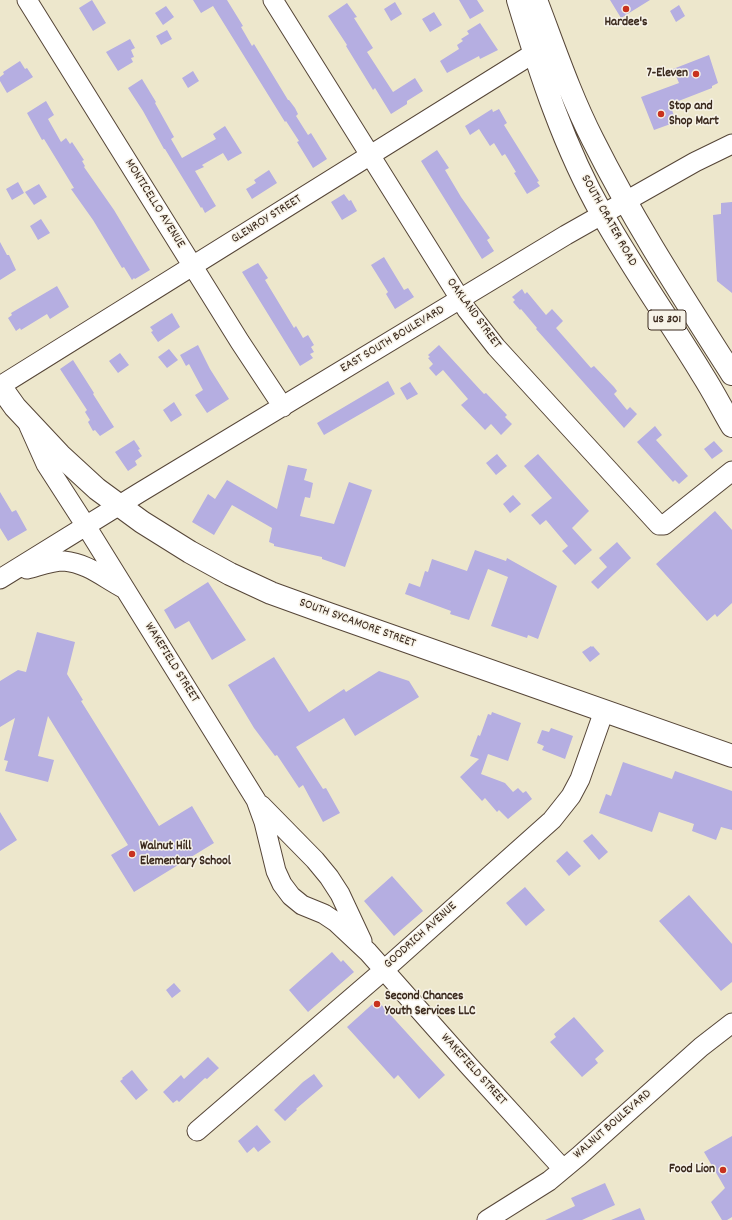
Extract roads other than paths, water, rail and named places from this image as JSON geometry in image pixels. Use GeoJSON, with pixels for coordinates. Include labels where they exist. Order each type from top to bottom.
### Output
{"type":"FeatureCollection","features":[{"type":"Feature","properties":{"kind":"main road","name":"SOUTH CRATER ROAD"},"geometry":{"type":"LineString","coordinates":[[518,0],[543,48],[565,77],[592,139],[650,245],[732,374]]}},
{"type":"Feature","properties":{"kind":"main road","name":"SOUTH CRATER ROAD"},"geometry":{"type":"LineString","coordinates":[[536,0],[543,48],[563,131],[580,172],[602,214],[660,309],[703,375],[732,426]]}},
{"type":"Feature","properties":{"kind":"main road","name":"SOUTH SYCAMORE STREET"},"geometry":{"type":"LineString","coordinates":[[0,386],[15,407],[60,455],[97,489],[190,552],[230,574],[272,593],[732,756]]}},
{"type":"Feature","properties":{"kind":"street","name":"MONTICELLO AVENUE"},"geometry":{"type":"LineString","coordinates":[[27,0],[240,342],[283,407]]}},
{"type":"Feature","properties":{"kind":"street","name":"OAKLAND STREET"},"geometry":{"type":"LineString","coordinates":[[273,0],[467,310],[496,347],[659,525],[664,525],[732,471]]}},
{"type":"Feature","properties":{"kind":"street","name":"GLENROY STREET"},"geometry":{"type":"LineString","coordinates":[[0,386],[543,48]]}},
{"type":"Feature","properties":{"kind":"street","name":"EAST SOUTH BOULEVARD"},"geometry":{"type":"LineString","coordinates":[[5,576],[602,214],[695,162],[732,144]]}},
{"type":"Feature","properties":{"kind":"street","name":"SOUTH SYCAMORE STREET"},"geometry":{"type":"LineString","coordinates":[[25,417],[46,464],[86,526]]}},
{"type":"Feature","properties":{"kind":"street","name":"WAKEFIELD STREET"},"geometry":{"type":"LineString","coordinates":[[86,526],[256,800],[264,822],[276,871],[282,884],[291,896],[302,905],[324,914],[336,922],[368,952],[563,1169]]}},
{"type":"Feature","properties":{"kind":"street"},"geometry":{"type":"LineString","coordinates":[[5,576],[53,562],[64,561],[89,568],[125,589]]}},
{"type":"Feature","properties":{"kind":"street","name":"GOODRICH AVENUE"},"geometry":{"type":"LineString","coordinates":[[197,1131],[384,970],[552,820],[571,796],[580,779],[604,711]]}},
{"type":"Feature","properties":{"kind":"street","name":"WAKEFIELD STREET"},"geometry":{"type":"LineString","coordinates":[[256,800],[316,860],[329,877],[340,894],[368,952]]}},
{"type":"Feature","properties":{"kind":"street","name":"WALNUT BOULEVARD"},"geometry":{"type":"LineString","coordinates":[[487,1220],[548,1181],[563,1169],[701,1047],[732,1023]]}},
{"type":"Feature","properties":{"kind":"place","name":"Hardee's"},"geometry":{"type":"Point","coordinates":[626,9]}},
{"type":"Feature","properties":{"kind":"place","name":"7-Eleven"},"geometry":{"type":"Point","coordinates":[696,74]}},
{"type":"Feature","properties":{"kind":"place","name":"Stop and Shop Mart"},"geometry":{"type":"Point","coordinates":[661,114]}},
{"type":"Feature","properties":{"kind":"place","name":"Walnut Hill Elementary School"},"geometry":{"type":"Point","coordinates":[132,854]}},
{"type":"Feature","properties":{"kind":"place","name":"Second Chances Youth Services LLC"},"geometry":{"type":"Point","coordinates":[377,1004]}},
{"type":"Feature","properties":{"kind":"place","name":"Food Lion"},"geometry":{"type":"Point","coordinates":[723,1170]}}]}
